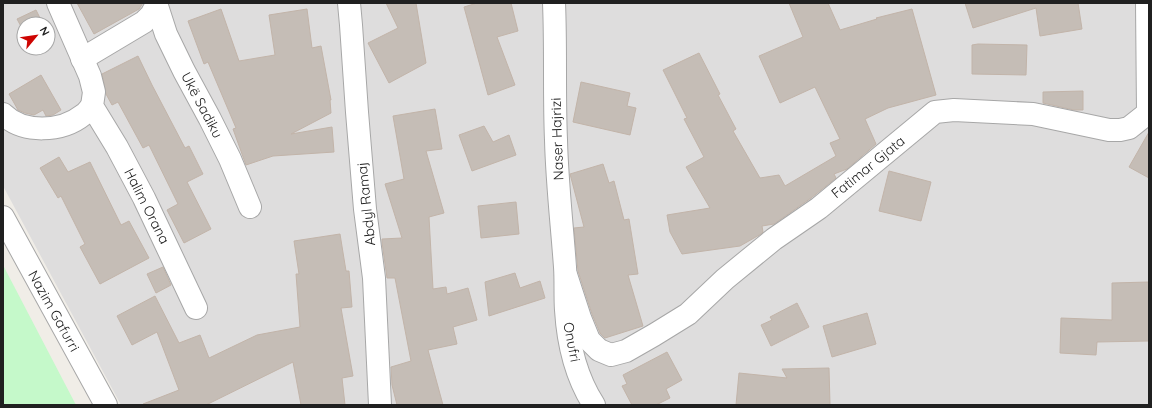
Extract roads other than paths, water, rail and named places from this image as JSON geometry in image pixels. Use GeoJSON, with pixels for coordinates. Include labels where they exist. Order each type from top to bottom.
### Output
{"type":"FeatureCollection","features":[{"type":"Feature","properties":{"kind":"street"},"geometry":{"type":"LineString","coordinates":[[3,114],[20,125],[37,128],[56,128],[71,123],[84,115],[92,106],[94,92],[90,76],[58,3]]}},
{"type":"Feature","properties":{"kind":"street","name":"Abdyl Ramaj"},"geometry":{"type":"LineString","coordinates":[[349,3],[352,25],[365,208],[374,278],[380,405]]}},
{"type":"Feature","properties":{"kind":"street","name":"Naser Hajrizi"},"geometry":{"type":"LineString","coordinates":[[554,3],[556,139],[566,275]]}},
{"type":"Feature","properties":{"kind":"street","name":"Fatimar Gjata"},"geometry":{"type":"LineString","coordinates":[[566,275],[589,340],[599,350],[610,355],[626,351],[688,314],[731,274],[774,239],[819,208],[935,112],[954,110],[1033,114],[1109,130],[1129,128],[1148,113],[1147,3]]}},
{"type":"Feature","properties":{"kind":"street"},"geometry":{"type":"LineString","coordinates":[[82,59],[144,22],[151,15],[156,4]]}},
{"type":"Feature","properties":{"kind":"street","name":"Ukë Sadiku"},"geometry":{"type":"LineString","coordinates":[[156,4],[166,34],[230,159],[250,207]]}},
{"type":"Feature","properties":{"kind":"street","name":"Halim Orana"},"geometry":{"type":"LineString","coordinates":[[92,106],[117,147],[144,198],[196,308]]}},
{"type":"Feature","properties":{"kind":"street","name":"Nazim Gafurri"},"geometry":{"type":"LineString","coordinates":[[3,218],[106,405]]}},
{"type":"Feature","properties":{"kind":"street","name":"Onufri"},"geometry":{"type":"LineString","coordinates":[[566,275],[566,309],[569,340],[574,362],[586,393],[594,405]]}}]}
